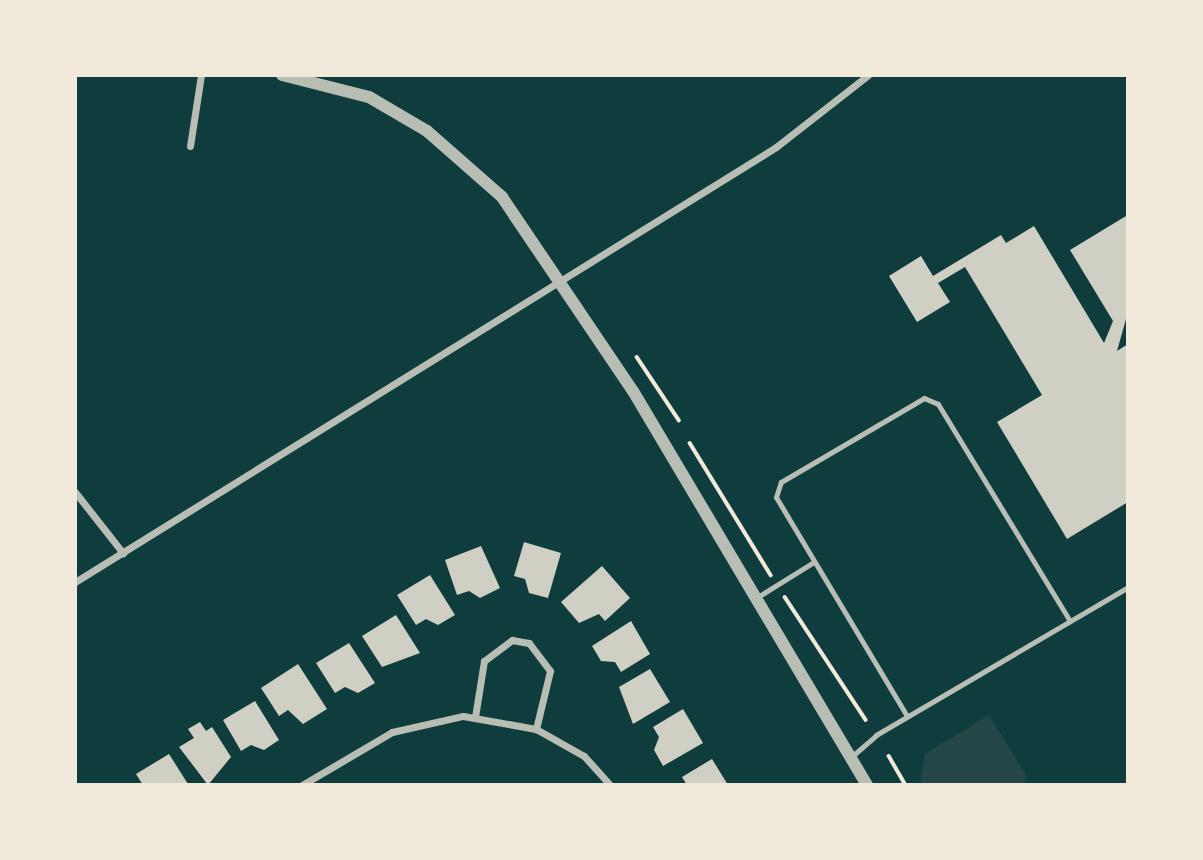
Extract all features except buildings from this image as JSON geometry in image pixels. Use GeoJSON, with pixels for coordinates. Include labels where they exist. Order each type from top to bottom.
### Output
{"type":"FeatureCollection","features":[{"type":"Feature","properties":{"kind":"street"},"geometry":{"type":"LineString","coordinates":[[190,146],[201,75]]}},
{"type":"Feature","properties":{"kind":"street"},"geometry":{"type":"LineString","coordinates":[[282,75],[369,97],[427,131],[502,197],[562,281],[867,785]]}},
{"type":"Feature","properties":{"kind":"street"},"geometry":{"type":"LineString","coordinates":[[75,582],[776,147],[868,75]]}},
{"type":"Feature","properties":{"kind":"street"},"geometry":{"type":"LineString","coordinates":[[75,492],[123,553]]}},
{"type":"Feature","properties":{"kind":"street"},"geometry":{"type":"LineString","coordinates":[[475,717],[484,661],[512,640],[529,643],[550,671],[536,729]]}},
{"type":"Feature","properties":{"kind":"street"},"geometry":{"type":"LineString","coordinates":[[302,785],[392,732],[475,717],[536,729],[584,756],[610,785]]}},
{"type":"Feature","properties":{"kind":"lane"},"geometry":{"type":"LineString","coordinates":[[907,716],[812,563],[776,497],[781,482],[924,398],[938,404],[1070,621]]}},
{"type":"Feature","properties":{"kind":"lane"},"geometry":{"type":"LineString","coordinates":[[756,598],[812,563]]}},
{"type":"Feature","properties":{"kind":"lane"},"geometry":{"type":"LineString","coordinates":[[850,758],[907,716],[1128,587]]}},
{"type":"Feature","properties":{"kind":"path"},"geometry":{"type":"LineString","coordinates":[[638,357],[679,420]]}},
{"type":"Feature","properties":{"kind":"path"},"geometry":{"type":"LineString","coordinates":[[690,443],[772,576]]}},
{"type":"Feature","properties":{"kind":"path"},"geometry":{"type":"LineString","coordinates":[[785,597],[866,720]]}},
{"type":"Feature","properties":{"kind":"path"},"geometry":{"type":"LineString","coordinates":[[890,756],[906,785]]}},
{"type":"Feature","properties":{"kind":"shaded area"},"geometry":{"type":"Polygon","coordinates":[[[989,715],[1026,775],[1024,785],[920,785],[925,754],[989,715]]]}}]}
